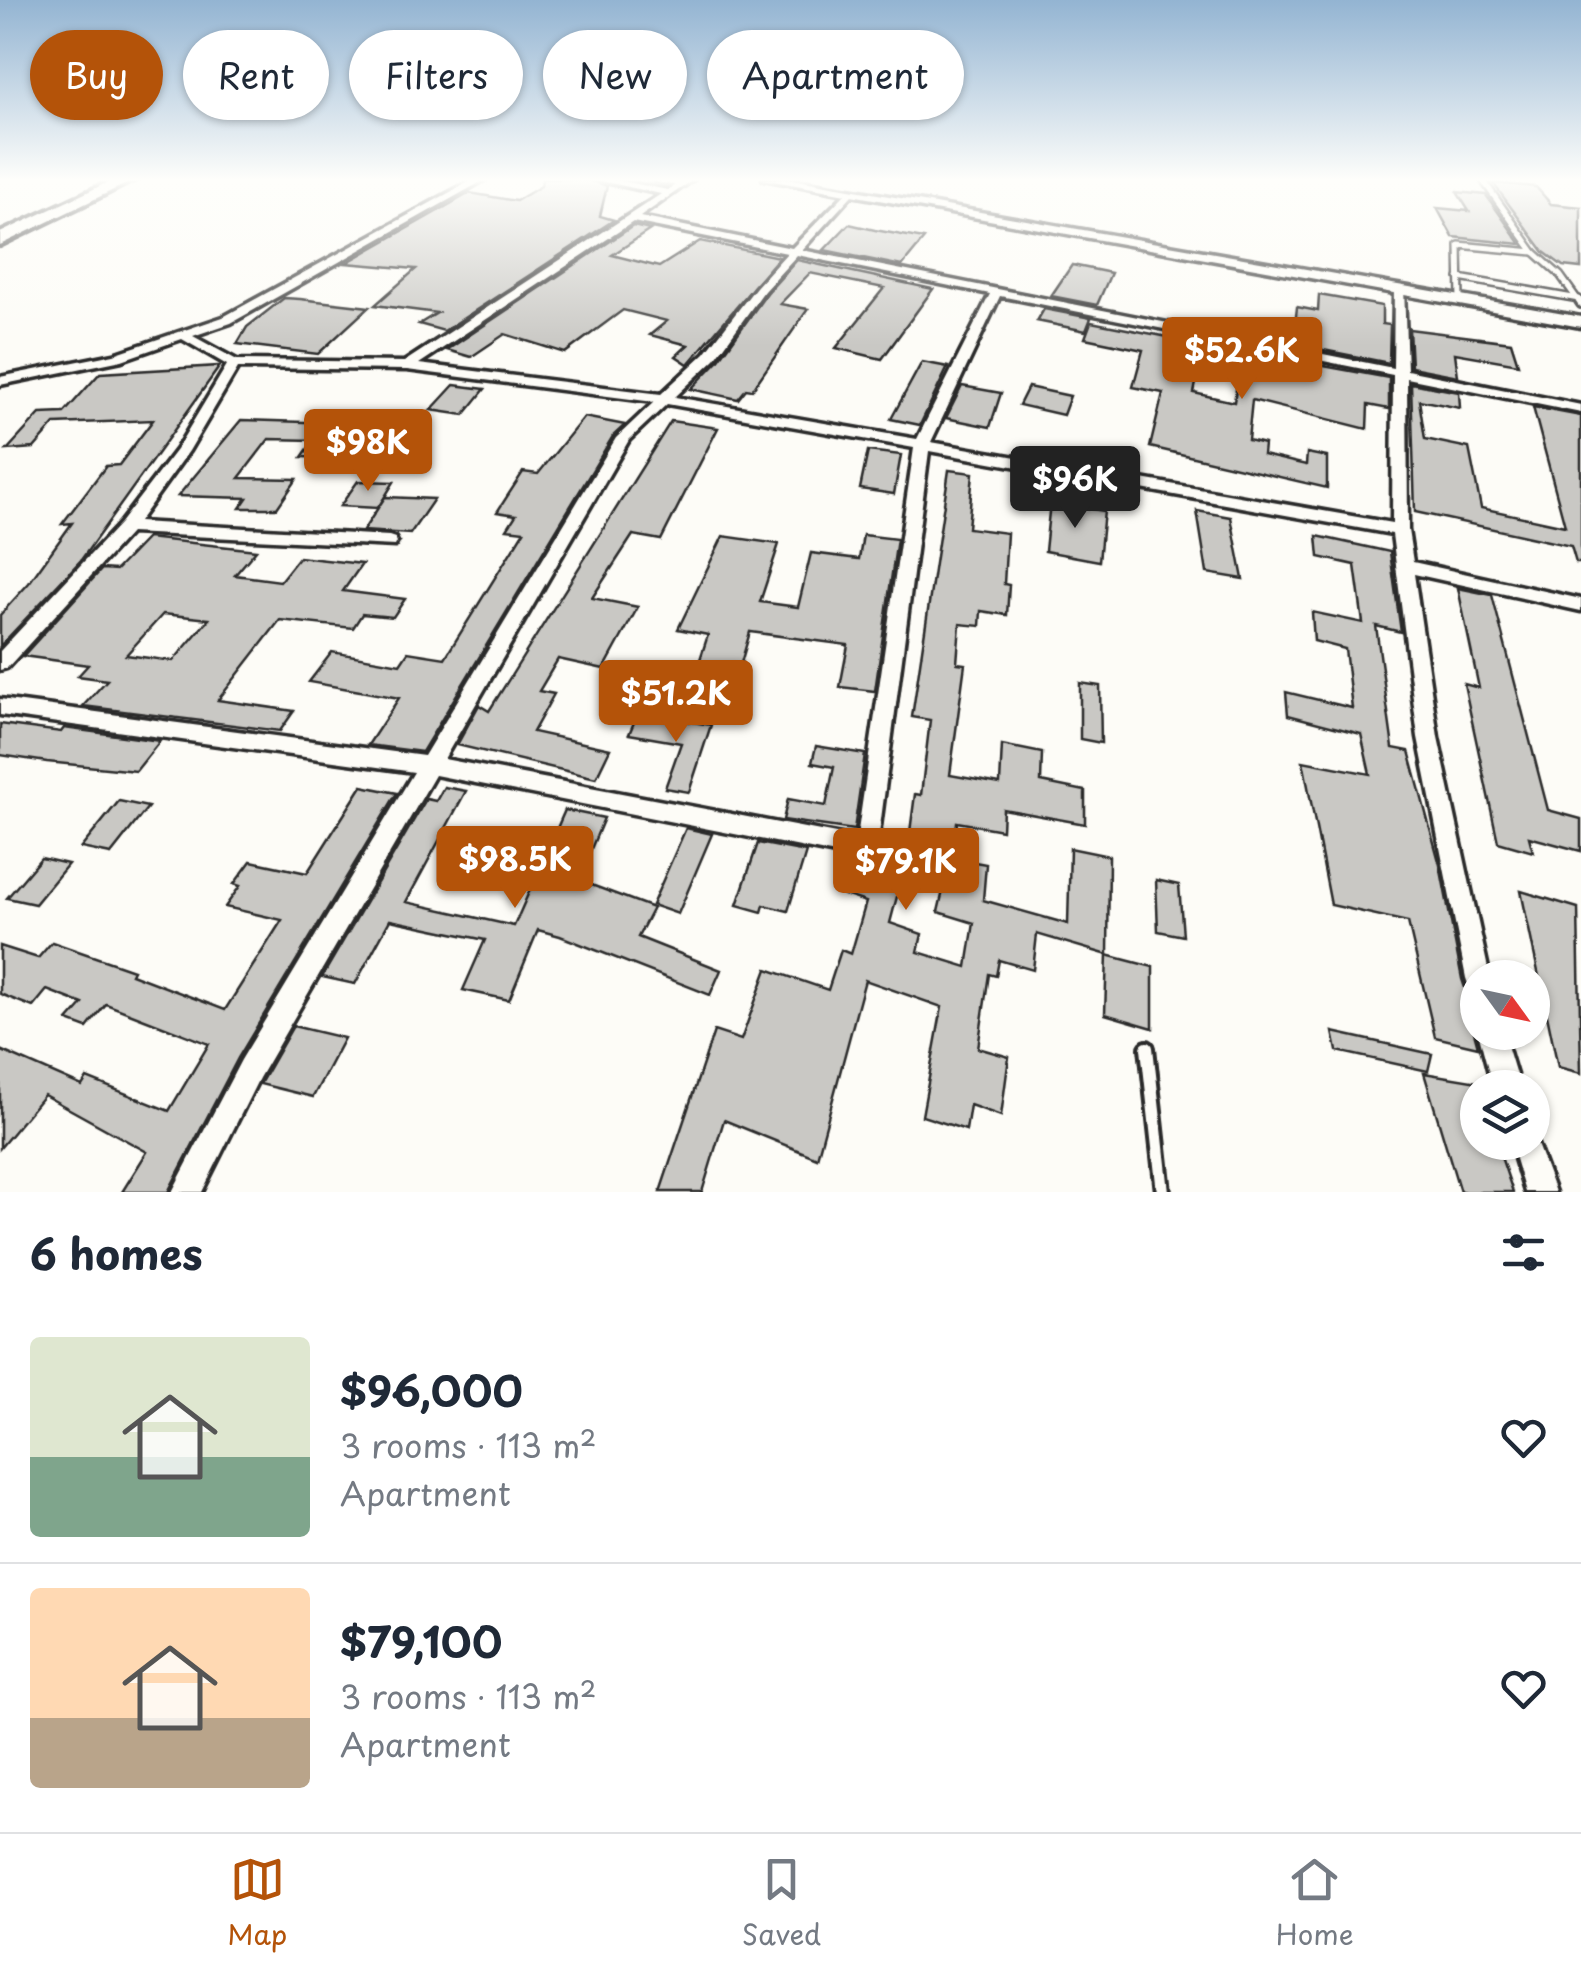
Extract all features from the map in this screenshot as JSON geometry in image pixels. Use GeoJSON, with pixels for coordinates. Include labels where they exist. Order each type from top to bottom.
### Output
{"type":"FeatureCollection","features":[{"type":"Feature","properties":{"kind":"main road"},"geometry":{"type":"LineString","coordinates":[[1085,235],[1581,322]]}},
{"type":"Feature","properties":{"kind":"street"},"geometry":{"type":"LineString","coordinates":[[0,381],[117,356],[227,320],[381,235]]}},
{"type":"Feature","properties":{"kind":"street"},"geometry":{"type":"LineString","coordinates":[[407,366],[607,235]]}},
{"type":"Feature","properties":{"kind":"street"},"geometry":{"type":"LineString","coordinates":[[709,235],[1581,409]]}},
{"type":"Feature","properties":{"kind":"street"},"geometry":{"type":"LineString","coordinates":[[187,1192],[250,1069],[623,438],[710,356],[760,289],[810,235]]}},
{"type":"Feature","properties":{"kind":"street"},"geometry":{"type":"LineString","coordinates":[[1400,290],[1400,530],[1428,737],[1474,960]]}},
{"type":"Feature","properties":{"kind":"street"},"geometry":{"type":"LineString","coordinates":[[0,708],[428,765],[866,850],[922,445],[997,291]]}},
{"type":"Feature","properties":{"kind":"street"},"geometry":{"type":"LineString","coordinates":[[182,334],[234,364],[407,366],[665,399],[1400,530]]}},
{"type":"Feature","properties":{"kind":"street"},"geometry":{"type":"LineString","coordinates":[[0,662],[126,527],[182,450],[234,364]]}},
{"type":"Feature","properties":{"kind":"street"},"geometry":{"type":"LineString","coordinates":[[126,527],[388,542]]}},
{"type":"Feature","properties":{"kind":"street"},"geometry":{"type":"LineString","coordinates":[[1405,566],[1581,605]]}},
{"type":"Feature","properties":{"kind":"street"},"geometry":{"type":"LineString","coordinates":[[1530,1160],[1540,1192]]}},
{"type":"Feature","properties":{"kind":"lane"},"geometry":{"type":"LineString","coordinates":[[1522,235],[1580,301]]}},
{"type":"Feature","properties":{"kind":"lane"},"geometry":{"type":"LineString","coordinates":[[1460,301],[1460,245],[1534,252]]}},
{"type":"Feature","properties":{"kind":"lane"},"geometry":{"type":"LineString","coordinates":[[1459,278],[1580,301]]}},
{"type":"Feature","properties":{"kind":"lane"},"geometry":{"type":"LineString","coordinates":[[1522,289],[1528,313]]}},
{"type":"Feature","properties":{"kind":"lane"},"geometry":{"type":"LineString","coordinates":[[1146,1048],[1163,1192]]}},
{"type":"Feature","properties":{"kind":"building"},"geometry":{"type":"Polygon","coordinates":[[[396,235],[592,235],[444,331],[419,324],[437,313],[375,305],[416,269],[346,263],[396,235]]]}},
{"type":"Feature","properties":{"kind":"building"},"geometry":{"type":"Polygon","coordinates":[[[620,235],[643,235],[612,255],[659,267],[700,241],[779,257],[688,364],[676,356],[688,345],[650,335],[667,321],[623,310],[565,353],[505,334],[471,357],[447,350],[620,235]]]}},
{"type":"Feature","properties":{"kind":"building"},"geometry":{"type":"Polygon","coordinates":[[[839,235],[900,235],[924,239],[902,266],[824,250],[839,235]]]}},
{"type":"Feature","properties":{"kind":"building"},"geometry":{"type":"Polygon","coordinates":[[[1514,235],[1521,244],[1453,237],[1514,235]]]}},
{"type":"Feature","properties":{"kind":"building"},"geometry":{"type":"Polygon","coordinates":[[[1531,235],[1581,235],[1581,268],[1563,266],[1544,252],[1531,235]]]}},
{"type":"Feature","properties":{"kind":"building"},"geometry":{"type":"Polygon","coordinates":[[[797,260],[933,289],[882,359],[836,348],[884,288],[810,273],[780,304],[808,309],[752,390],[746,389],[738,399],[691,389],[718,361],[767,293],[797,260]]]}},
{"type":"Feature","properties":{"kind":"building"},"geometry":{"type":"Polygon","coordinates":[[[1072,265],[1111,273],[1097,305],[1051,296],[1072,265]]]}},
{"type":"Feature","properties":{"kind":"building"},"geometry":{"type":"Polygon","coordinates":[[[1319,295],[1382,306],[1382,324],[1390,325],[1389,363],[1293,344],[1297,307],[1318,311],[1319,295]]]}},
{"type":"Feature","properties":{"kind":"building"},"geometry":{"type":"Polygon","coordinates":[[[284,298],[369,307],[318,354],[237,344],[247,327],[284,298]]]}},
{"type":"Feature","properties":{"kind":"building"},"geometry":{"type":"Polygon","coordinates":[[[1044,309],[1091,318],[1086,331],[1037,321],[1044,309]]]}},
{"type":"Feature","properties":{"kind":"building"},"geometry":{"type":"Polygon","coordinates":[[[1091,322],[1204,344],[1194,393],[1234,402],[1242,351],[1389,378],[1389,409],[1368,405],[1367,429],[1252,400],[1248,440],[1264,444],[1263,455],[1306,465],[1307,453],[1327,457],[1327,488],[1150,447],[1163,393],[1133,387],[1143,350],[1085,338],[1091,322]]]}},
{"type":"Feature","properties":{"kind":"building"},"geometry":{"type":"Polygon","coordinates":[[[1409,329],[1511,342],[1518,364],[1455,353],[1458,376],[1411,367],[1409,329]]]}},
{"type":"Feature","properties":{"kind":"building"},"geometry":{"type":"Polygon","coordinates":[[[922,362],[948,367],[920,425],[891,419],[922,362]]]}},
{"type":"Feature","properties":{"kind":"building"},"geometry":{"type":"Polygon","coordinates":[[[220,366],[81,560],[0,646],[0,615],[29,583],[72,523],[62,524],[106,466],[119,465],[153,420],[55,424],[34,448],[7,450],[40,414],[64,413],[100,373],[220,366]]]}},
{"type":"Feature","properties":{"kind":"building"},"geometry":{"type":"Polygon","coordinates":[[[1411,383],[1459,392],[1460,408],[1419,400],[1425,439],[1469,448],[1481,508],[1565,526],[1533,407],[1581,416],[1581,563],[1576,563],[1571,546],[1415,512],[1411,383]]]}},
{"type":"Feature","properties":{"kind":"building"},"geometry":{"type":"Polygon","coordinates":[[[454,385],[485,389],[464,415],[431,410],[454,385]]]}},
{"type":"Feature","properties":{"kind":"building"},"geometry":{"type":"Polygon","coordinates":[[[962,386],[1001,393],[990,427],[946,418],[962,386]]]}},
{"type":"Feature","properties":{"kind":"building"},"geometry":{"type":"Polygon","coordinates":[[[1028,387],[1070,396],[1063,415],[1019,405],[1028,387]]]}},
{"type":"Feature","properties":{"kind":"building"},"geometry":{"type":"Polygon","coordinates":[[[584,417],[625,425],[613,436],[422,752],[368,745],[399,698],[309,682],[332,652],[400,664],[408,652],[445,658],[524,531],[507,529],[516,515],[497,512],[523,472],[538,474],[584,417]]]}},
{"type":"Feature","properties":{"kind":"building"},"geometry":{"type":"Polygon","coordinates":[[[241,420],[409,425],[388,459],[302,457],[314,440],[269,439],[239,478],[297,479],[277,508],[240,508],[247,498],[178,496],[241,420]]]}},
{"type":"Feature","properties":{"kind":"building"},"geometry":{"type":"Polygon","coordinates":[[[671,421],[718,428],[661,540],[633,535],[592,598],[638,607],[604,669],[558,659],[539,691],[554,694],[533,732],[610,749],[596,778],[457,745],[479,705],[489,711],[671,421]]]}},
{"type":"Feature","properties":{"kind":"building"},"geometry":{"type":"Polygon","coordinates":[[[868,451],[901,455],[894,494],[860,489],[868,451]]]}},
{"type":"Feature","properties":{"kind":"building"},"geometry":{"type":"Polygon","coordinates":[[[949,470],[973,473],[968,528],[1007,533],[1004,584],[1009,585],[1007,615],[981,611],[980,626],[960,624],[957,663],[965,664],[950,775],[1000,784],[1002,745],[1042,753],[1041,782],[1085,791],[1085,824],[1003,809],[1002,830],[957,822],[953,858],[986,864],[983,900],[1068,924],[1070,848],[1109,856],[1108,955],[1037,934],[1033,970],[999,960],[996,976],[989,974],[978,1048],[1009,1057],[1001,1116],[970,1105],[966,1130],[922,1116],[942,1007],[865,980],[817,1158],[724,1120],[702,1192],[660,1192],[714,1031],[741,1040],[767,969],[828,990],[841,950],[851,954],[866,902],[844,895],[854,862],[875,861],[904,870],[890,923],[922,934],[918,952],[967,967],[974,923],[938,912],[946,878],[905,870],[915,794],[921,795],[930,720],[912,717],[949,470]]]}},
{"type":"Feature","properties":{"kind":"building"},"geometry":{"type":"Polygon","coordinates":[[[358,481],[394,482],[378,508],[340,506],[358,481]]]}},
{"type":"Feature","properties":{"kind":"building"},"geometry":{"type":"Polygon","coordinates":[[[385,497],[434,499],[410,534],[363,531],[385,497]]]}},
{"type":"Feature","properties":{"kind":"building"},"geometry":{"type":"Polygon","coordinates":[[[1050,502],[1104,511],[1099,561],[1045,551],[1050,502]]]}},
{"type":"Feature","properties":{"kind":"building"},"geometry":{"type":"Polygon","coordinates":[[[1197,511],[1231,517],[1243,579],[1207,573],[1197,511]]]}},
{"type":"Feature","properties":{"kind":"building"},"geometry":{"type":"Polygon","coordinates":[[[863,535],[897,539],[875,691],[840,687],[848,645],[750,632],[739,670],[725,668],[723,676],[696,672],[708,635],[678,629],[723,536],[779,544],[760,602],[798,607],[811,553],[859,559],[863,535]]]}},
{"type":"Feature","properties":{"kind":"building"},"geometry":{"type":"Polygon","coordinates":[[[1317,536],[1390,552],[1401,632],[1376,626],[1393,748],[1409,751],[1440,865],[1460,969],[1460,1043],[1435,1037],[1408,922],[1331,905],[1303,761],[1370,774],[1361,734],[1288,715],[1286,692],[1352,708],[1345,649],[1314,641],[1312,612],[1363,623],[1355,565],[1319,557],[1317,536]]]}},
{"type":"Feature","properties":{"kind":"building"},"geometry":{"type":"Polygon","coordinates":[[[147,538],[256,550],[235,575],[280,581],[299,557],[362,564],[343,591],[405,599],[393,617],[362,614],[353,628],[280,620],[218,700],[294,711],[280,731],[83,706],[107,680],[78,676],[88,665],[23,656],[102,569],[116,570],[147,538]],[[163,614],[126,655],[173,661],[209,619],[163,614]]]}},
{"type":"Feature","properties":{"kind":"building"},"geometry":{"type":"Polygon","coordinates":[[[1458,588],[1492,595],[1548,810],[1581,819],[1581,851],[1529,837],[1533,852],[1498,842],[1464,684],[1479,688],[1458,588]]]}},
{"type":"Feature","properties":{"kind":"building"},"geometry":{"type":"Polygon","coordinates":[[[1080,683],[1100,686],[1101,743],[1080,739],[1080,683]]]}},
{"type":"Feature","properties":{"kind":"building"},"geometry":{"type":"Polygon","coordinates":[[[638,713],[711,725],[689,792],[665,788],[681,743],[629,734],[638,713]]]}},
{"type":"Feature","properties":{"kind":"building"},"geometry":{"type":"Polygon","coordinates":[[[0,724],[160,741],[136,771],[47,762],[0,755],[0,724]]]}},
{"type":"Feature","properties":{"kind":"building"},"geometry":{"type":"Polygon","coordinates":[[[816,746],[865,754],[854,830],[783,820],[788,799],[826,806],[834,767],[812,763],[816,746]]]}},
{"type":"Feature","properties":{"kind":"building"},"geometry":{"type":"Polygon","coordinates":[[[362,786],[397,793],[238,1058],[168,1192],[122,1192],[147,1152],[44,1095],[0,1148],[0,1050],[82,1086],[87,1078],[169,1111],[209,1044],[106,1004],[87,1028],[68,1021],[83,1004],[47,990],[33,1007],[0,994],[0,946],[38,958],[52,942],[133,970],[131,974],[225,1010],[282,920],[225,907],[240,886],[234,884],[251,861],[307,873],[362,786]]]}},
{"type":"Feature","properties":{"kind":"building"},"geometry":{"type":"Polygon","coordinates":[[[444,787],[466,791],[406,902],[514,926],[565,810],[604,818],[578,880],[653,908],[638,937],[721,970],[710,995],[538,930],[509,1000],[463,990],[485,940],[390,920],[355,984],[322,977],[426,799],[436,801],[444,787]]]}},
{"type":"Feature","properties":{"kind":"building"},"geometry":{"type":"Polygon","coordinates":[[[119,801],[148,807],[111,854],[81,848],[119,801]]]}},
{"type":"Feature","properties":{"kind":"building"},"geometry":{"type":"Polygon","coordinates":[[[686,828],[712,834],[678,914],[652,905],[686,828]]]}},
{"type":"Feature","properties":{"kind":"building"},"geometry":{"type":"Polygon","coordinates":[[[758,843],[806,852],[788,911],[764,905],[762,912],[737,905],[758,843]]]}},
{"type":"Feature","properties":{"kind":"building"},"geometry":{"type":"Polygon","coordinates":[[[41,858],[68,864],[35,904],[7,898],[41,858]]]}},
{"type":"Feature","properties":{"kind":"building"},"geometry":{"type":"Polygon","coordinates":[[[1156,880],[1179,885],[1183,936],[1158,931],[1156,880]]]}},
{"type":"Feature","properties":{"kind":"building"},"geometry":{"type":"Polygon","coordinates":[[[1521,891],[1578,908],[1581,1073],[1558,1067],[1550,1029],[1550,960],[1536,960],[1521,891]]]}},
{"type":"Feature","properties":{"kind":"building"},"geometry":{"type":"Polygon","coordinates":[[[1107,955],[1153,967],[1153,1028],[1105,1014],[1107,955]]]}},
{"type":"Feature","properties":{"kind":"building"},"geometry":{"type":"Polygon","coordinates":[[[293,1026],[344,1038],[313,1097],[260,1084],[293,1026]]]}},
{"type":"Feature","properties":{"kind":"building"},"geometry":{"type":"Polygon","coordinates":[[[1333,1032],[1432,1054],[1428,1071],[1337,1051],[1333,1032]]]}},
{"type":"Feature","properties":{"kind":"building"},"geometry":{"type":"Polygon","coordinates":[[[1424,1073],[1460,1079],[1460,1160],[1502,1160],[1513,1192],[1460,1192],[1424,1073]]]}}]}
